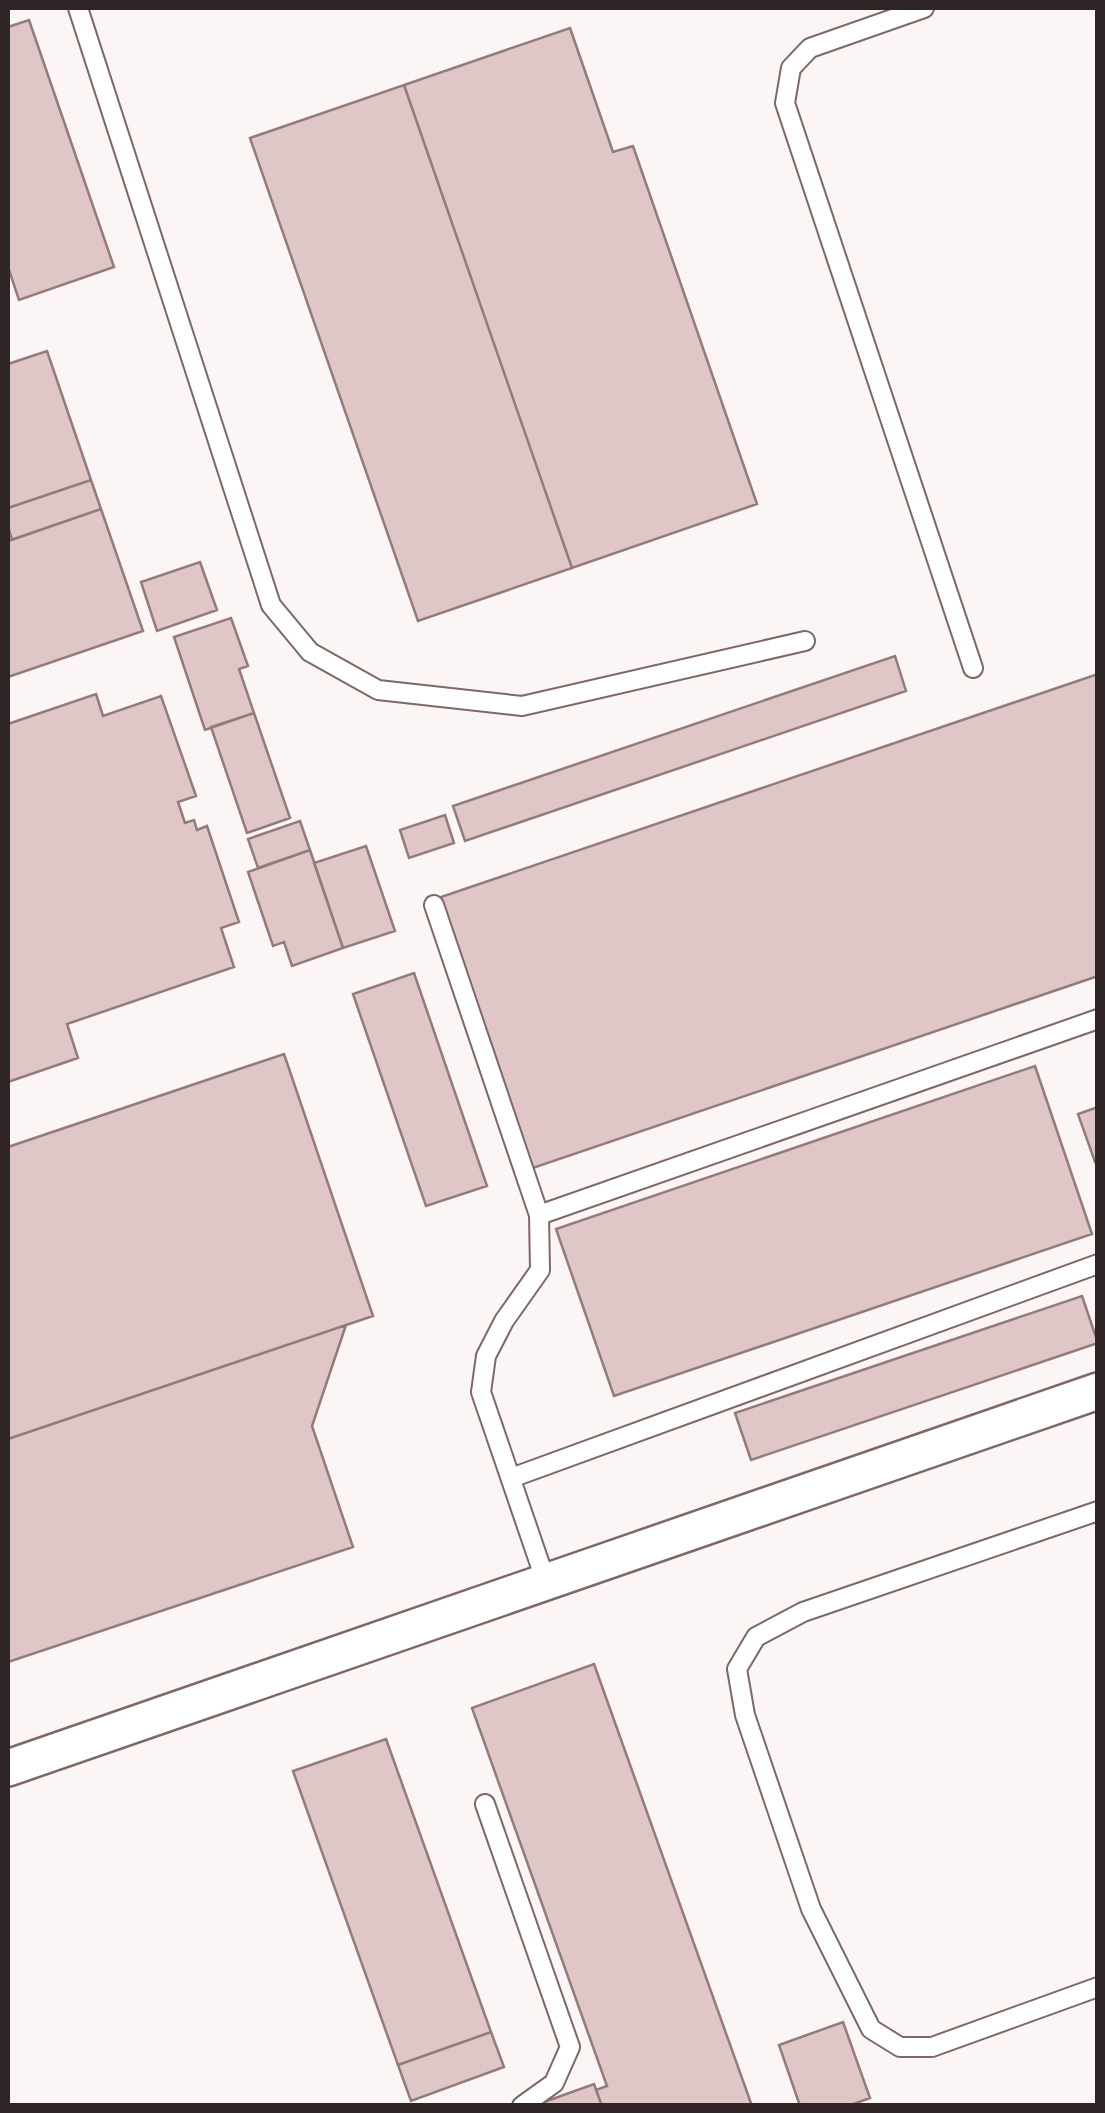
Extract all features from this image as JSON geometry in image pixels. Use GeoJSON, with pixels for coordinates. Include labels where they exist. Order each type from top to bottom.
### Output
{"type":"FeatureCollection","features":[{"type":"Feature","properties":{"kind":"street"},"geometry":{"type":"LineString","coordinates":[[8,1768],[1098,1391]]}},
{"type":"Feature","properties":{"kind":"lane"},"geometry":{"type":"LineString","coordinates":[[78,8],[270,605],[310,652],[378,690],[522,706],[806,640]]}},
{"type":"Feature","properties":{"kind":"lane"},"geometry":{"type":"LineString","coordinates":[[924,8],[810,48],[791,68],[784,103],[973,668]]}},
{"type":"Feature","properties":{"kind":"lane"},"geometry":{"type":"LineString","coordinates":[[434,906],[539,1215],[540,1270],[504,1321],[486,1356],[482,1392],[546,1582]]}},
{"type":"Feature","properties":{"kind":"lane"},"geometry":{"type":"LineString","coordinates":[[539,1215],[1098,1019]]}},
{"type":"Feature","properties":{"kind":"lane"},"geometry":{"type":"LineString","coordinates":[[511,1478],[1098,1264]]}},
{"type":"Feature","properties":{"kind":"lane"},"geometry":{"type":"LineString","coordinates":[[1098,1511],[803,1612],[756,1637],[737,1669],[745,1715],[810,1909],[871,2029],[900,2048],[932,2047],[1098,1987]]}},
{"type":"Feature","properties":{"kind":"lane"},"geometry":{"type":"LineString","coordinates":[[486,1804],[570,2047],[554,2082],[522,2106]]}},
{"type":"Feature","properties":{"kind":"building"},"geometry":{"type":"Polygon","coordinates":[[[29,20],[114,267],[19,300],[8,267],[8,27],[29,20]]]}},
{"type":"Feature","properties":{"kind":"building"},"geometry":{"type":"Polygon","coordinates":[[[570,28],[613,152],[633,146],[757,504],[572,568],[404,85],[570,28]]]}},
{"type":"Feature","properties":{"kind":"building"},"geometry":{"type":"Polygon","coordinates":[[[404,85],[572,568],[418,621],[250,138],[404,85]]]}},
{"type":"Feature","properties":{"kind":"building"},"geometry":{"type":"Polygon","coordinates":[[[47,351],[91,480],[8,508],[8,364],[47,351]]]}},
{"type":"Feature","properties":{"kind":"building"},"geometry":{"type":"Polygon","coordinates":[[[91,480],[101,509],[12,540],[8,508],[91,480]]]}},
{"type":"Feature","properties":{"kind":"building"},"geometry":{"type":"Polygon","coordinates":[[[101,509],[143,631],[8,677],[8,541],[101,509]]]}},
{"type":"Feature","properties":{"kind":"building"},"geometry":{"type":"Polygon","coordinates":[[[200,562],[217,610],[157,631],[141,582],[200,562]]]}},
{"type":"Feature","properties":{"kind":"building"},"geometry":{"type":"Polygon","coordinates":[[[231,618],[248,666],[239,669],[254,713],[205,730],[174,637],[231,618]]]}},
{"type":"Feature","properties":{"kind":"building"},"geometry":{"type":"Polygon","coordinates":[[[895,656],[906,691],[465,841],[453,806],[895,656]]]}},
{"type":"Feature","properties":{"kind":"building"},"geometry":{"type":"Polygon","coordinates":[[[1098,674],[1098,976],[530,1169],[438,898],[1098,674]]]}},
{"type":"Feature","properties":{"kind":"building"},"geometry":{"type":"Polygon","coordinates":[[[96,694],[103,716],[161,696],[196,796],[178,802],[185,823],[194,820],[197,830],[207,826],[239,922],[221,928],[234,967],[67,1024],[78,1058],[8,1082],[8,724],[96,694]]]}},
{"type":"Feature","properties":{"kind":"building"},"geometry":{"type":"Polygon","coordinates":[[[254,713],[290,818],[247,833],[211,727],[254,713]]]}},
{"type":"Feature","properties":{"kind":"building"},"geometry":{"type":"Polygon","coordinates":[[[445,815],[454,843],[409,858],[400,830],[445,815]]]}},
{"type":"Feature","properties":{"kind":"building"},"geometry":{"type":"Polygon","coordinates":[[[300,821],[310,850],[258,868],[248,839],[300,821]]]}},
{"type":"Feature","properties":{"kind":"building"},"geometry":{"type":"Polygon","coordinates":[[[366,846],[395,931],[343,948],[314,863],[366,846]]]}},
{"type":"Feature","properties":{"kind":"building"},"geometry":{"type":"Polygon","coordinates":[[[310,850],[343,948],[292,966],[284,942],[273,946],[248,872],[310,850]]]}},
{"type":"Feature","properties":{"kind":"building"},"geometry":{"type":"Polygon","coordinates":[[[414,973],[487,1186],[426,1206],[353,994],[414,973]]]}},
{"type":"Feature","properties":{"kind":"building"},"geometry":{"type":"Polygon","coordinates":[[[284,1054],[373,1316],[8,1439],[8,1147],[284,1054]]]}},
{"type":"Feature","properties":{"kind":"building"},"geometry":{"type":"Polygon","coordinates":[[[1035,1066],[1092,1234],[614,1396],[556,1229],[1035,1066]]]}},
{"type":"Feature","properties":{"kind":"building"},"geometry":{"type":"Polygon","coordinates":[[[1098,1107],[1098,1161],[1095,1162],[1078,1114],[1098,1107]]]}},
{"type":"Feature","properties":{"kind":"building"},"geometry":{"type":"Polygon","coordinates":[[[1082,1296],[1098,1343],[751,1460],[735,1413],[1082,1296]]]}},
{"type":"Feature","properties":{"kind":"building"},"geometry":{"type":"Polygon","coordinates":[[[346,1325],[312,1426],[353,1547],[8,1662],[8,1439],[346,1325]]]}},
{"type":"Feature","properties":{"kind":"building"},"geometry":{"type":"Polygon","coordinates":[[[594,1664],[752,2106],[602,2106],[596,2090],[607,2086],[472,1708],[594,1664]]]}},
{"type":"Feature","properties":{"kind":"building"},"geometry":{"type":"Polygon","coordinates":[[[386,1739],[491,2032],[398,2065],[293,1771],[386,1739]]]}},
{"type":"Feature","properties":{"kind":"building"},"geometry":{"type":"Polygon","coordinates":[[[843,2022],[870,2098],[848,2106],[800,2106],[779,2045],[843,2022]]]}},
{"type":"Feature","properties":{"kind":"building"},"geometry":{"type":"Polygon","coordinates":[[[491,2032],[504,2067],[411,2101],[398,2065],[491,2032]]]}},
{"type":"Feature","properties":{"kind":"building"},"geometry":{"type":"Polygon","coordinates":[[[594,2084],[602,2106],[533,2106],[594,2084]]]}}]}
